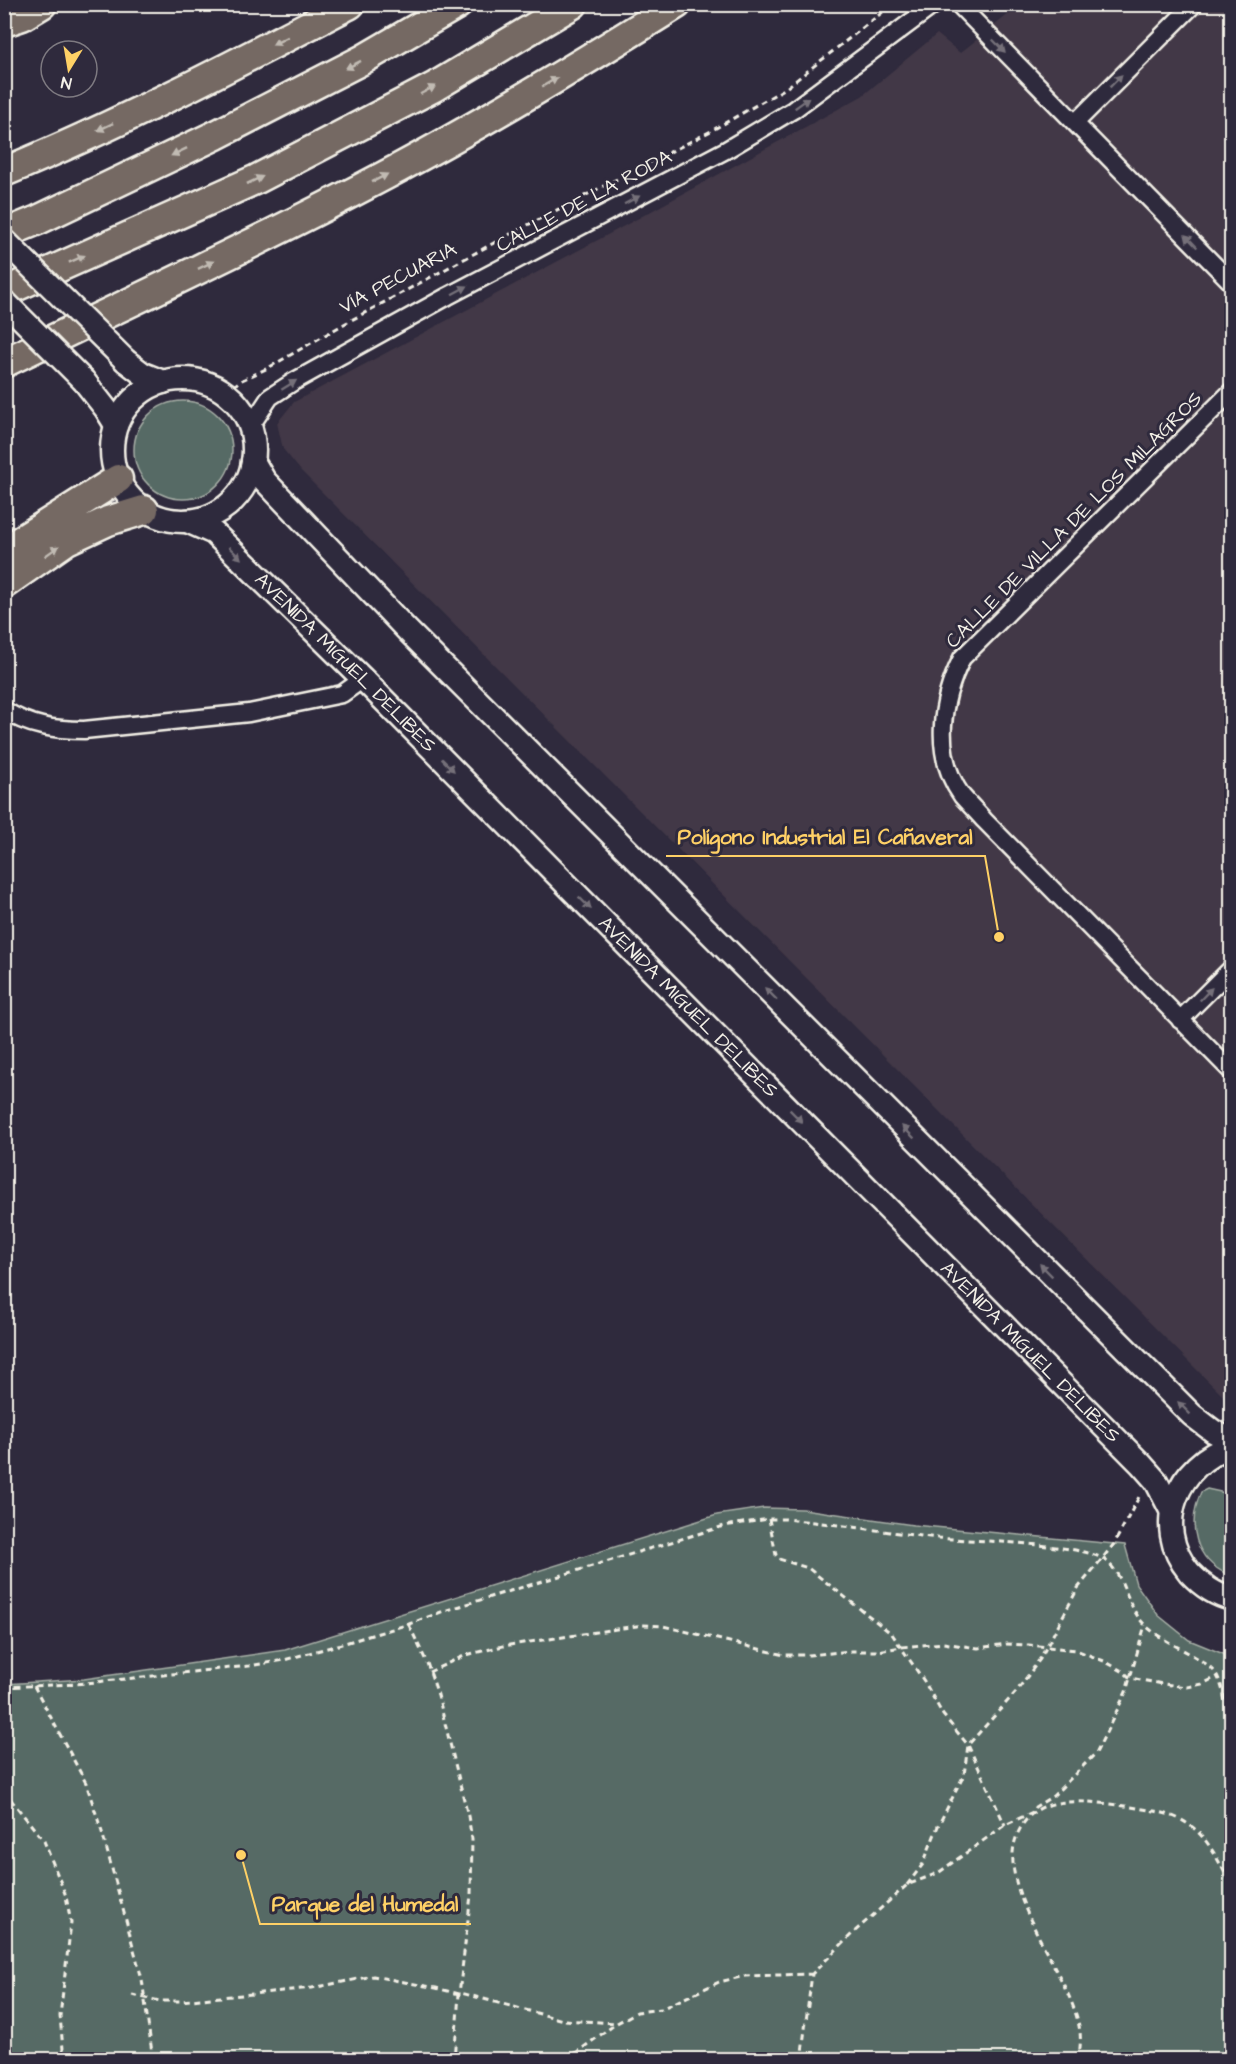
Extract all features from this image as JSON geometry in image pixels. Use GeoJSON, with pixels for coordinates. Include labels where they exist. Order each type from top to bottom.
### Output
{"type":"FeatureCollection","features":[{"type":"Feature","properties":{"kind":"highway"},"geometry":{"type":"LineString","coordinates":[[4,22],[22,16],[42,4]]}},
{"type":"Feature","properties":{"kind":"highway"},"geometry":{"type":"LineString","coordinates":[[4,172],[39,158],[201,82],[350,4]]}},
{"type":"Feature","properties":{"kind":"highway"},"geometry":{"type":"LineString","coordinates":[[4,234],[216,135],[362,60],[458,4]]}},
{"type":"Feature","properties":{"kind":"highway"},"geometry":{"type":"LineString","coordinates":[[4,292],[257,179],[435,87],[573,4]]}},
{"type":"Feature","properties":{"kind":"highway"},"geometry":{"type":"LineString","coordinates":[[4,363],[399,168],[586,61],[677,4]]}},
{"type":"Feature","properties":{"kind":"highway"},"geometry":{"type":"LineString","coordinates":[[4,346],[153,291]]}},
{"type":"Feature","properties":{"kind":"highway"},"geometry":{"type":"LineString","coordinates":[[4,551],[118,479]]}},
{"type":"Feature","properties":{"kind":"highway"},"geometry":{"type":"LineString","coordinates":[[4,584],[67,540],[108,521],[144,510]]}},
{"type":"Feature","properties":{"kind":"main road"},"geometry":{"type":"LineString","coordinates":[[4,240],[126,361],[143,374],[163,382]]}},
{"type":"Feature","properties":{"kind":"main road"},"geometry":{"type":"LineString","coordinates":[[4,302],[84,381],[116,425]]}},
{"type":"Feature","properties":{"kind":"main road"},"geometry":{"type":"LineString","coordinates":[[184,379],[206,383],[225,393],[240,408],[250,427],[254,444],[253,462],[248,480],[237,496],[223,509],[206,518],[187,521],[165,519],[144,510],[128,495],[118,479],[112,462],[112,443],[116,425],[123,411],[147,388],[163,382],[184,379]]}},
{"type":"Feature","properties":{"kind":"main road"},"geometry":{"type":"LineString","coordinates":[[253,462],[264,480],[458,681],[1192,1415],[1213,1431],[1232,1441]]}},
{"type":"Feature","properties":{"kind":"main road","name":"AVENIDA MIGUEL DELIBES"},"geometry":{"type":"LineString","coordinates":[[187,521],[214,532],[363,679],[1141,1464],[1156,1481],[1172,1512]]}},
{"type":"Feature","properties":{"kind":"main road"},"geometry":{"type":"LineString","coordinates":[[1232,1446],[1218,1450],[1201,1461],[1187,1475],[1177,1492],[1172,1512],[1172,1538],[1182,1563],[1199,1583],[1221,1597],[1232,1599]]}},
{"type":"Feature","properties":{"kind":"street","name":"CALLE DE LA RODA"},"geometry":{"type":"LineString","coordinates":[[250,427],[270,397],[293,382],[448,296],[726,150],[793,110],[935,4]]}},
{"type":"Feature","properties":{"kind":"street"},"geometry":{"type":"LineString","coordinates":[[958,4],[1232,283]]}},
{"type":"Feature","properties":{"kind":"street"},"geometry":{"type":"LineString","coordinates":[[1075,123],[1194,4]]}},
{"type":"Feature","properties":{"kind":"street","name":"CALLE DE VILLA DE LOS MILAGROS"},"geometry":{"type":"LineString","coordinates":[[1232,392],[962,657],[952,678],[941,735],[948,766],[961,794],[1232,1072]]}},
{"type":"Feature","properties":{"kind":"street"},"geometry":{"type":"LineString","coordinates":[[4,710],[16,718],[58,730],[84,730],[249,713],[342,694],[363,679]]}},
{"type":"Feature","properties":{"kind":"street"},"geometry":{"type":"LineString","coordinates":[[1180,1020],[1232,968]]}},
{"type":"Feature","properties":{"kind":"path","name":"VÍA PECUARIA"},"geometry":{"type":"LineString","coordinates":[[225,393],[240,381],[268,368],[516,231],[711,131],[776,93],[894,4]]}},
{"type":"Feature","properties":{"kind":"path"},"geometry":{"type":"LineString","coordinates":[[801,2060],[812,1974],[852,1933],[907,1885],[922,1863],[964,1774],[969,1745],[1016,1692],[1040,1659],[1078,1588],[1114,1544],[1140,1495]]}},
{"type":"Feature","properties":{"kind":"path"},"geometry":{"type":"LineString","coordinates":[[769,1519],[776,1555],[779,1559],[808,1568],[892,1634],[924,1681],[943,1715],[969,1745],[1005,1825]]}},
{"type":"Feature","properties":{"kind":"path"},"geometry":{"type":"LineString","coordinates":[[4,1687],[76,1684],[249,1666],[284,1660],[409,1624],[444,1611],[724,1526],[769,1519],[821,1522],[940,1538],[1072,1549],[1104,1559],[1114,1570],[1138,1617],[1145,1625],[1174,1646],[1211,1667],[1219,1676],[1225,1698],[1232,1767]]}},
{"type":"Feature","properties":{"kind":"path"},"geometry":{"type":"LineString","coordinates":[[409,1624],[429,1671],[446,1728],[472,1839],[471,1895],[454,2060]]}},
{"type":"Feature","properties":{"kind":"path"},"geometry":{"type":"LineString","coordinates":[[429,1671],[466,1655],[503,1646],[643,1625],[663,1626],[784,1655],[851,1651],[878,1652],[943,1643],[978,1648],[1006,1644],[1076,1650],[1104,1661],[1130,1677],[1187,1687],[1202,1684],[1219,1676]]}},
{"type":"Feature","properties":{"kind":"path"},"geometry":{"type":"LineString","coordinates":[[1078,2060],[1080,2030],[1064,1986],[1029,1917],[1017,1881],[1014,1850],[1017,1834],[1035,1807],[1053,1796],[1096,1753],[1126,1692],[1145,1625]]}},
{"type":"Feature","properties":{"kind":"path"},"geometry":{"type":"LineString","coordinates":[[34,1686],[86,1783],[142,1979],[153,2060]]}},
{"type":"Feature","properties":{"kind":"path"},"geometry":{"type":"LineString","coordinates":[[1226,1712],[1232,1710]]}},
{"type":"Feature","properties":{"kind":"path"},"geometry":{"type":"LineString","coordinates":[[4,1791],[44,1841],[66,1896],[70,1923],[60,2016],[64,2060]]}},
{"type":"Feature","properties":{"kind":"path"},"geometry":{"type":"LineString","coordinates":[[907,1885],[938,1873],[1005,1825],[1046,1806],[1057,1803],[1096,1803],[1152,1810],[1179,1819],[1203,1836],[1232,1886]]}},
{"type":"Feature","properties":{"kind":"path"},"geometry":{"type":"LineString","coordinates":[[566,2060],[617,2023],[637,2012],[661,2009],[719,1982],[744,1976],[812,1974]]}},
{"type":"Feature","properties":{"kind":"path"},"geometry":{"type":"LineString","coordinates":[[132,1995],[160,2001],[181,2001],[312,1988],[373,1976],[461,1993],[563,2020],[617,2023]]}},
{"type":"Feature","properties":{"kind":"shaded area"},"geometry":{"type":"Polygon","coordinates":[[[1020,5],[1231,5],[1231,1404],[301,471],[283,449],[277,423],[294,402],[862,96],[937,34],[960,53],[1020,5]]]}},
{"type":"Feature","properties":{"kind":"green space"},"geometry":{"type":"Polygon","coordinates":[[[183,401],[202,405],[218,415],[228,431],[232,450],[228,469],[218,485],[202,495],[183,499],[164,495],[148,485],[138,469],[134,450],[138,431],[148,415],[164,405],[183,401]]]}},
{"type":"Feature","properties":{"kind":"green space"},"geometry":{"type":"Polygon","coordinates":[[[1207,1489],[1225,1493],[1231,1491],[1232,1574],[1229,1575],[1208,1560],[1197,1540],[1194,1528],[1197,1504],[1201,1492],[1207,1489]]]}},
{"type":"Feature","properties":{"kind":"green space"},"geometry":{"type":"Polygon","coordinates":[[[764,1508],[803,1509],[913,1525],[1125,1545],[1136,1584],[1158,1615],[1189,1640],[1231,1657],[1231,2059],[5,2059],[5,1684],[84,1679],[285,1650],[717,1515],[764,1508]]]}},
{"type":"Feature","properties":{"kind":"place","name":"Polígono Industrial El Cañaveral"},"geometry":{"type":"Point","coordinates":[999,937]}},
{"type":"Feature","properties":{"kind":"place","name":"Parque del Humedal"},"geometry":{"type":"Point","coordinates":[241,1855]}}]}
